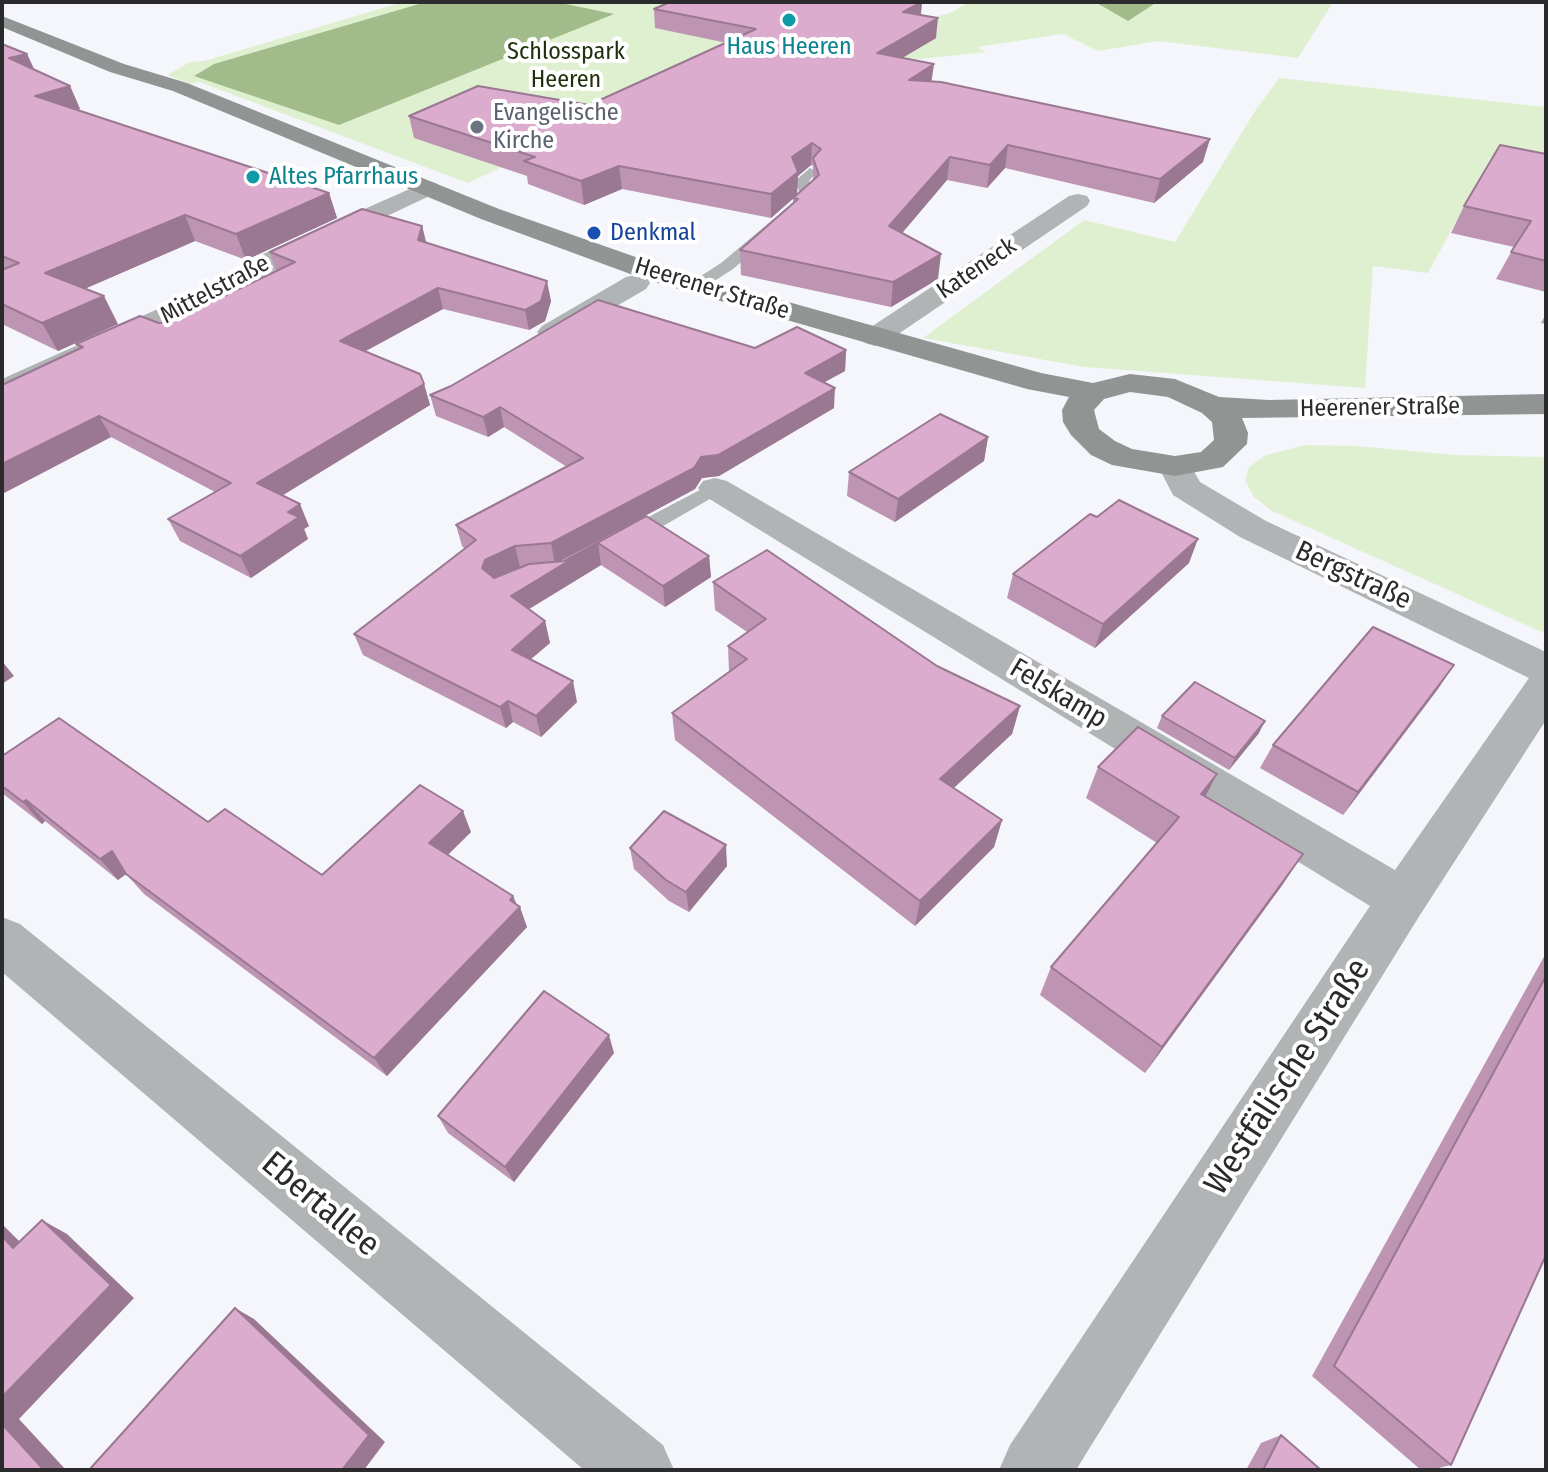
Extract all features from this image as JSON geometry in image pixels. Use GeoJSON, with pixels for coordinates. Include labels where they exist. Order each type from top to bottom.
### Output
{"type":"FeatureCollection","features":[{"type":"Feature","properties":{"kind":"main road","name":"Heerener Straße"},"geometry":{"type":"LineString","coordinates":[[2,21],[117,68],[141,85],[418,192],[696,286],[1038,382],[1093,392],[1130,383],[1152,384],[1196,395],[1213,406],[1269,410],[1546,404]]}},
{"type":"Feature","properties":{"kind":"main road","name":"Heerener Straße"},"geometry":{"type":"LineString","coordinates":[[418,192],[503,234],[636,283],[1024,397],[1079,422],[1087,435],[1103,448],[1124,458],[1175,466],[1211,460],[1230,444],[1232,433],[1279,428],[1546,423]]}},
{"type":"Feature","properties":{"kind":"main road"},"geometry":{"type":"LineString","coordinates":[[1079,422],[1078,410],[1083,400],[1093,392]]}},
{"type":"Feature","properties":{"kind":"main road"},"geometry":{"type":"LineString","coordinates":[[1213,406],[1227,419],[1232,433]]}},
{"type":"Feature","properties":{"kind":"street","name":"Mittelstraße"},"geometry":{"type":"LineString","coordinates":[[2,391],[199,301],[280,256],[418,192]]}},
{"type":"Feature","properties":{"kind":"street","name":"Kateneck"},"geometry":{"type":"LineString","coordinates":[[875,337],[1078,201]]}},
{"type":"Feature","properties":{"kind":"street","name":"Heerener Straße"},"geometry":{"type":"LineString","coordinates":[[522,351],[636,283]]}},
{"type":"Feature","properties":{"kind":"street","name":"Bergstraße"},"geometry":{"type":"LineString","coordinates":[[1175,466],[1185,488],[1253,529],[1546,669]]}},
{"type":"Feature","properties":{"kind":"street","name":"Felskamp"},"geometry":{"type":"LineString","coordinates":[[715,488],[1402,900]]}},
{"type":"Feature","properties":{"kind":"street","name":"Westfälische Straße"},"geometry":{"type":"LineString","coordinates":[[1035,1470],[1402,900],[1546,686]]}},
{"type":"Feature","properties":{"kind":"street","name":"Ebertallee"},"geometry":{"type":"LineString","coordinates":[[2,940],[638,1470]]}},
{"type":"Feature","properties":{"kind":"lane"},"geometry":{"type":"LineString","coordinates":[[696,286],[727,266],[809,197],[802,181],[810,172]]}},
{"type":"Feature","properties":{"kind":"lane"},"geometry":{"type":"LineString","coordinates":[[599,553],[715,488]]}},
{"type":"Feature","properties":{"kind":"green space","name":"Schlosspark Heeren"},"geometry":{"type":"Polygon","coordinates":[[[403,2],[715,2],[752,48],[468,183],[199,82],[191,84],[167,75],[190,62],[204,61],[403,2]]]}},
{"type":"Feature","properties":{"kind":"green space"},"geometry":{"type":"Polygon","coordinates":[[[426,2],[556,2],[614,14],[339,125],[194,76],[214,64],[426,2]]]}},
{"type":"Feature","properties":{"kind":"green space"},"geometry":{"type":"Polygon","coordinates":[[[969,2],[1333,2],[1298,58],[1158,41],[1098,51],[1063,34],[977,47],[986,52],[847,67],[920,21],[950,13],[969,2]]]}},
{"type":"Feature","properties":{"kind":"green space"},"geometry":{"type":"Polygon","coordinates":[[[1095,2],[1157,2],[1128,21],[1095,2]]]}},
{"type":"Feature","properties":{"kind":"green space"},"geometry":{"type":"Polygon","coordinates":[[[1279,78],[1546,107],[1546,170],[1491,157],[1428,273],[1373,266],[1365,388],[1084,367],[923,338],[1084,220],[1175,242],[1255,111],[1279,78]]]}},
{"type":"Feature","properties":{"kind":"green space"},"geometry":{"type":"Polygon","coordinates":[[[1306,445],[1456,455],[1546,457],[1546,634],[1272,511],[1254,497],[1245,480],[1249,467],[1266,455],[1306,445]]]}},
{"type":"Feature","properties":{"kind":"building"},"geometry":{"type":"Polygon","coordinates":[[[670,2],[922,2],[903,12],[938,18],[877,53],[934,64],[909,80],[941,82],[1210,139],[1160,179],[1008,145],[990,165],[950,157],[889,226],[941,254],[893,282],[740,250],[798,199],[793,198],[819,175],[813,158],[821,149],[812,143],[792,157],[798,172],[771,194],[619,166],[581,181],[524,161],[535,157],[409,116],[478,86],[589,105],[756,29],[654,9],[670,2]]]}},
{"type":"Feature","properties":{"kind":"building"},"geometry":{"type":"Polygon","coordinates":[[[2,44],[27,54],[9,58],[70,86],[35,96],[329,193],[236,234],[185,215],[45,273],[104,296],[42,323],[2,304],[2,270],[19,263],[2,256],[2,44]]]}},
{"type":"Feature","properties":{"kind":"building"},"geometry":{"type":"Polygon","coordinates":[[[1500,145],[1546,154],[1546,261],[1511,252],[1531,221],[1464,206],[1500,145]]]}},
{"type":"Feature","properties":{"kind":"building"},"geometry":{"type":"Polygon","coordinates":[[[362,209],[422,226],[418,240],[547,281],[541,301],[525,310],[438,288],[340,341],[420,374],[424,384],[257,483],[300,504],[288,512],[299,517],[240,556],[168,519],[231,483],[99,416],[2,464],[2,385],[83,347],[76,344],[140,316],[159,323],[170,322],[295,262],[270,252],[362,209]]]}},
{"type":"Feature","properties":{"kind":"building"},"geometry":{"type":"Polygon","coordinates":[[[598,300],[755,348],[797,327],[846,350],[805,373],[835,388],[718,455],[701,457],[694,468],[551,543],[515,546],[485,560],[482,568],[494,578],[529,564],[564,561],[646,516],[709,556],[663,586],[598,543],[511,596],[545,621],[512,650],[573,681],[536,716],[508,701],[500,707],[354,634],[476,540],[456,525],[583,458],[500,407],[483,417],[430,395],[451,386],[598,300]]]}},
{"type":"Feature","properties":{"kind":"building"},"geometry":{"type":"Polygon","coordinates":[[[940,414],[988,437],[898,499],[849,472],[940,414]]]}},
{"type":"Feature","properties":{"kind":"building"},"geometry":{"type":"Polygon","coordinates":[[[1119,500],[1198,539],[1103,624],[1013,574],[1090,514],[1097,517],[1119,500]]]}},
{"type":"Feature","properties":{"kind":"building"},"geometry":{"type":"Polygon","coordinates":[[[767,550],[937,666],[1020,706],[940,779],[1002,820],[920,901],[672,713],[747,659],[728,646],[766,619],[713,582],[767,550]]]}},
{"type":"Feature","properties":{"kind":"building"},"geometry":{"type":"Polygon","coordinates":[[[1373,627],[1454,665],[1358,792],[1273,745],[1373,627]]]}},
{"type":"Feature","properties":{"kind":"building"},"geometry":{"type":"Polygon","coordinates":[[[1195,682],[1265,721],[1235,758],[1162,716],[1195,682]]]}},
{"type":"Feature","properties":{"kind":"building"},"geometry":{"type":"Polygon","coordinates":[[[59,718],[208,822],[225,809],[322,875],[420,785],[463,811],[429,843],[513,896],[510,900],[520,907],[374,1058],[126,874],[112,851],[100,859],[26,800],[23,802],[2,786],[2,756],[59,718]]]}},
{"type":"Feature","properties":{"kind":"building"},"geometry":{"type":"Polygon","coordinates":[[[1138,727],[1217,774],[1201,794],[1303,854],[1162,1047],[1051,967],[1179,817],[1098,767],[1138,727]]]}},
{"type":"Feature","properties":{"kind":"building"},"geometry":{"type":"Polygon","coordinates":[[[664,811],[726,845],[686,892],[666,880],[630,848],[664,811]]]}},
{"type":"Feature","properties":{"kind":"building"},"geometry":{"type":"Polygon","coordinates":[[[1546,976],[1546,1255],[1451,1465],[1334,1366],[1546,976]]]}},
{"type":"Feature","properties":{"kind":"building"},"geometry":{"type":"Polygon","coordinates":[[[544,991],[609,1035],[505,1167],[438,1116],[544,991]]]}},
{"type":"Feature","properties":{"kind":"building"},"geometry":{"type":"Polygon","coordinates":[[[42,1220],[111,1285],[2,1397],[2,1236],[13,1248],[42,1220]]]}},
{"type":"Feature","properties":{"kind":"building"},"geometry":{"type":"Polygon","coordinates":[[[235,1308],[369,1435],[342,1470],[89,1470],[235,1308]]]}},
{"type":"Feature","properties":{"kind":"building"},"geometry":{"type":"Polygon","coordinates":[[[2,1424],[44,1470],[2,1470],[2,1424]]]}},
{"type":"Feature","properties":{"kind":"building"},"geometry":{"type":"Polygon","coordinates":[[[1281,1435],[1321,1470],[1263,1470],[1281,1435]]]}},
{"type":"Feature","properties":{"kind":"place","name":"Haus Heeren"},"geometry":{"type":"Point","coordinates":[789,20]}},
{"type":"Feature","properties":{"kind":"place","name":"Evangelische Kirche"},"geometry":{"type":"Point","coordinates":[477,127]}},
{"type":"Feature","properties":{"kind":"place","name":"Altes Pfarrhaus"},"geometry":{"type":"Point","coordinates":[253,177]}},
{"type":"Feature","properties":{"kind":"place","name":"Denkmal"},"geometry":{"type":"Point","coordinates":[594,233]}}]}
